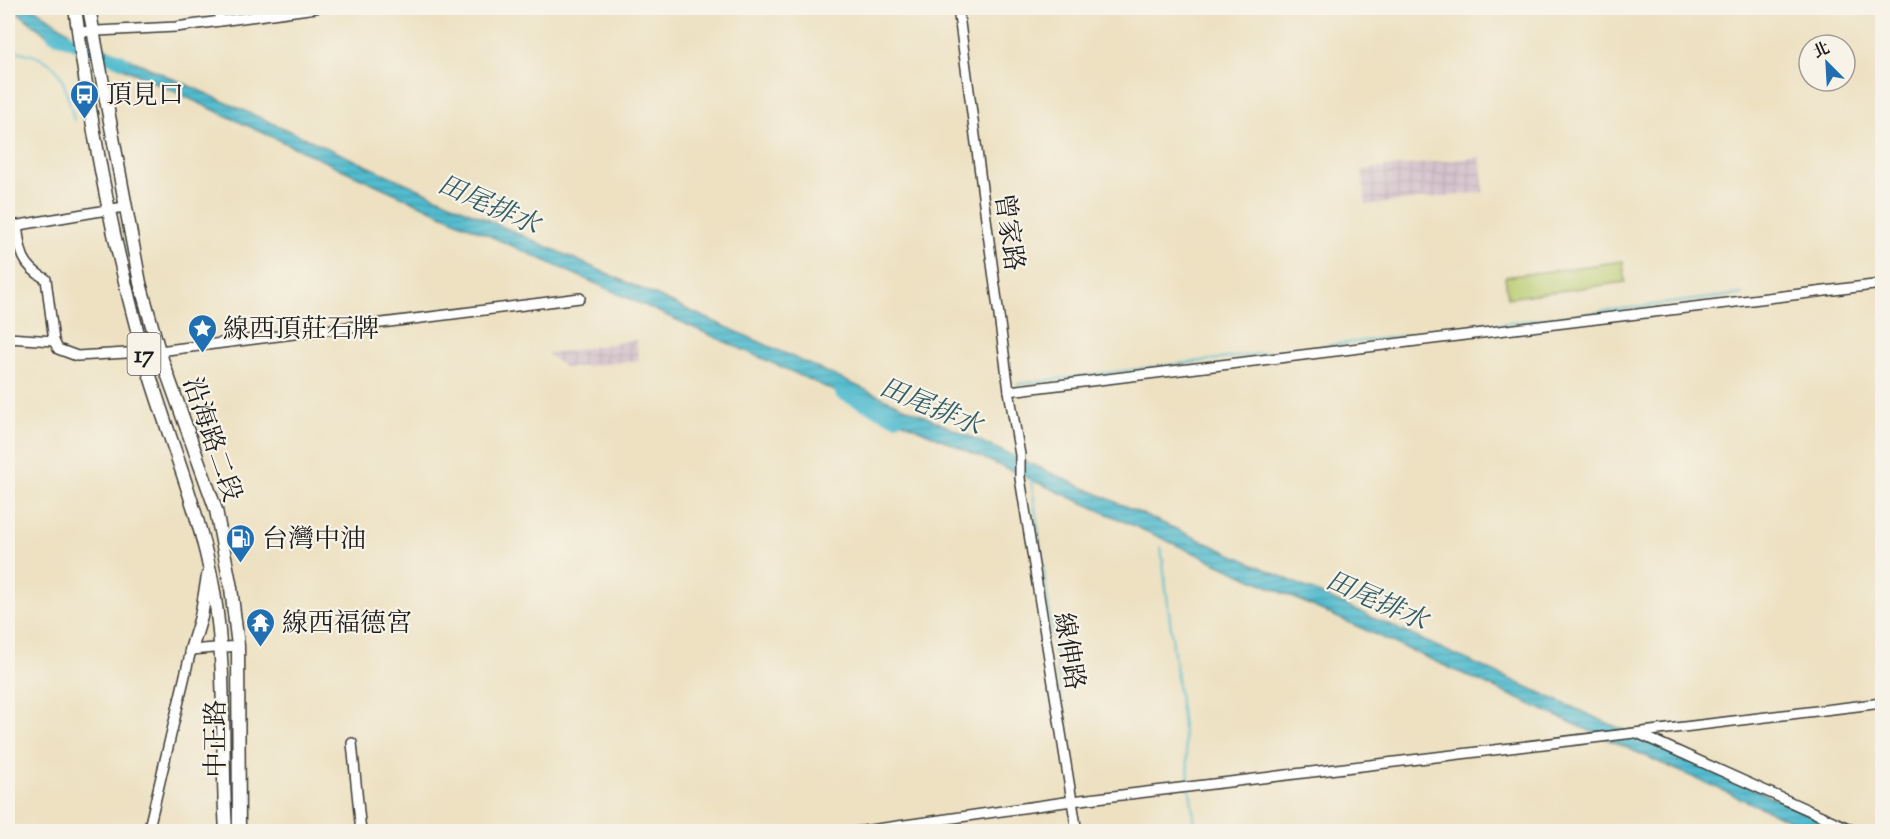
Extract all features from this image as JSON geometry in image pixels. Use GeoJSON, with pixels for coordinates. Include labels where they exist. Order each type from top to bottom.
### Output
{"type":"FeatureCollection","features":[{"type":"Feature","properties":{"kind":"main road","name":"17"},"geometry":{"type":"LineString","coordinates":[[75,8],[78,32]]}},
{"type":"Feature","properties":{"kind":"main road","name":"17"},"geometry":{"type":"LineString","coordinates":[[89,8],[93,34]]}},
{"type":"Feature","properties":{"kind":"main road","name":"沿海路二段"},"geometry":{"type":"LineString","coordinates":[[78,32],[125,282],[143,352],[192,496],[210,569],[222,647]]}},
{"type":"Feature","properties":{"kind":"main road","name":"沿海路二段"},"geometry":{"type":"LineString","coordinates":[[93,34],[140,283],[159,351],[216,510],[238,646]]}},
{"type":"Feature","properties":{"kind":"main road"},"geometry":{"type":"LineString","coordinates":[[191,650],[201,617],[210,569]]}},
{"type":"Feature","properties":{"kind":"main road","name":"中正路"},"geometry":{"type":"LineString","coordinates":[[238,646],[239,831]]}},
{"type":"Feature","properties":{"kind":"main road","name":"中正路"},"geometry":{"type":"LineString","coordinates":[[222,647],[226,831]]}},
{"type":"Feature","properties":{"kind":"street"},"geometry":{"type":"LineString","coordinates":[[218,8],[220,21]]}},
{"type":"Feature","properties":{"kind":"street"},"geometry":{"type":"LineString","coordinates":[[78,32],[93,34],[316,8]]}},
{"type":"Feature","properties":{"kind":"street","name":"曾家路"},"geometry":{"type":"LineString","coordinates":[[958,8],[1019,461]]}},
{"type":"Feature","properties":{"kind":"street"},"geometry":{"type":"LineString","coordinates":[[124,207],[12,226],[30,271],[46,279],[54,341],[58,349],[77,356],[159,351],[580,298]]}},
{"type":"Feature","properties":{"kind":"street"},"geometry":{"type":"LineString","coordinates":[[1009,391],[1882,284]]}},
{"type":"Feature","properties":{"kind":"street"},"geometry":{"type":"LineString","coordinates":[[8,338],[54,341]]}},
{"type":"Feature","properties":{"kind":"street","name":"線伸路"},"geometry":{"type":"LineString","coordinates":[[1019,461],[1077,831]]}},
{"type":"Feature","properties":{"kind":"street"},"geometry":{"type":"LineString","coordinates":[[148,831],[191,650],[238,646]]}},
{"type":"Feature","properties":{"kind":"street"},"geometry":{"type":"LineString","coordinates":[[856,831],[1072,801],[1882,703]]}},
{"type":"Feature","properties":{"kind":"street"},"geometry":{"type":"LineString","coordinates":[[1636,733],[1857,831]]}},
{"type":"Feature","properties":{"kind":"street"},"geometry":{"type":"LineString","coordinates":[[352,743],[361,831]]}},
{"type":"Feature","properties":{"kind":"shaded area"},"geometry":{"type":"Polygon","coordinates":[[[1480,157],[1484,192],[1366,205],[1362,170],[1480,157]]]}},
{"type":"Feature","properties":{"kind":"shaded area"},"geometry":{"type":"Polygon","coordinates":[[[636,340],[639,360],[566,368],[547,354],[636,340]]]}},
{"type":"Feature","properties":{"kind":"green space"},"geometry":{"type":"Polygon","coordinates":[[[1623,261],[1625,282],[1508,298],[1505,277],[1623,261]]]}},
{"type":"Feature","properties":{"kind":"water"},"geometry":{"type":"Polygon","coordinates":[[[13,8],[34,8],[69,32],[71,46],[47,35],[13,8]]]}},
{"type":"Feature","properties":{"kind":"water"},"geometry":{"type":"Polygon","coordinates":[[[105,48],[1848,831],[1814,831],[1632,750],[350,173],[106,60],[105,48]]]}},
{"type":"Feature","properties":{"kind":"waterway","name":"田尾排水"},"geometry":{"type":"LineString","coordinates":[[53,34],[122,61]]}},
{"type":"Feature","properties":{"kind":"waterway"},"geometry":{"type":"LineString","coordinates":[[8,49],[40,58],[56,70],[66,89],[74,120]]}},
{"type":"Feature","properties":{"kind":"waterway"},"geometry":{"type":"LineString","coordinates":[[1018,384],[1743,294]]}},
{"type":"Feature","properties":{"kind":"waterway","name":"田尾排水"},"geometry":{"type":"LineString","coordinates":[[842,393],[896,418]]}},
{"type":"Feature","properties":{"kind":"waterway"},"geometry":{"type":"LineString","coordinates":[[1031,478],[1068,749]]}},
{"type":"Feature","properties":{"kind":"waterway"},"geometry":{"type":"LineString","coordinates":[[1161,547],[1190,784]]}},
{"type":"Feature","properties":{"kind":"waterway"},"geometry":{"type":"LineString","coordinates":[[1190,790],[1196,832]]}},
{"type":"Feature","properties":{"kind":"place","name":"頂見口"},"geometry":{"type":"Point","coordinates":[85,120]}},
{"type":"Feature","properties":{"kind":"place","name":"線西頂莊石牌"},"geometry":{"type":"Point","coordinates":[202,354]}},
{"type":"Feature","properties":{"kind":"place","name":"台灣中油"},"geometry":{"type":"Point","coordinates":[241,564]}},
{"type":"Feature","properties":{"kind":"place","name":"線西福德宮"},"geometry":{"type":"Point","coordinates":[261,648]}}]}
